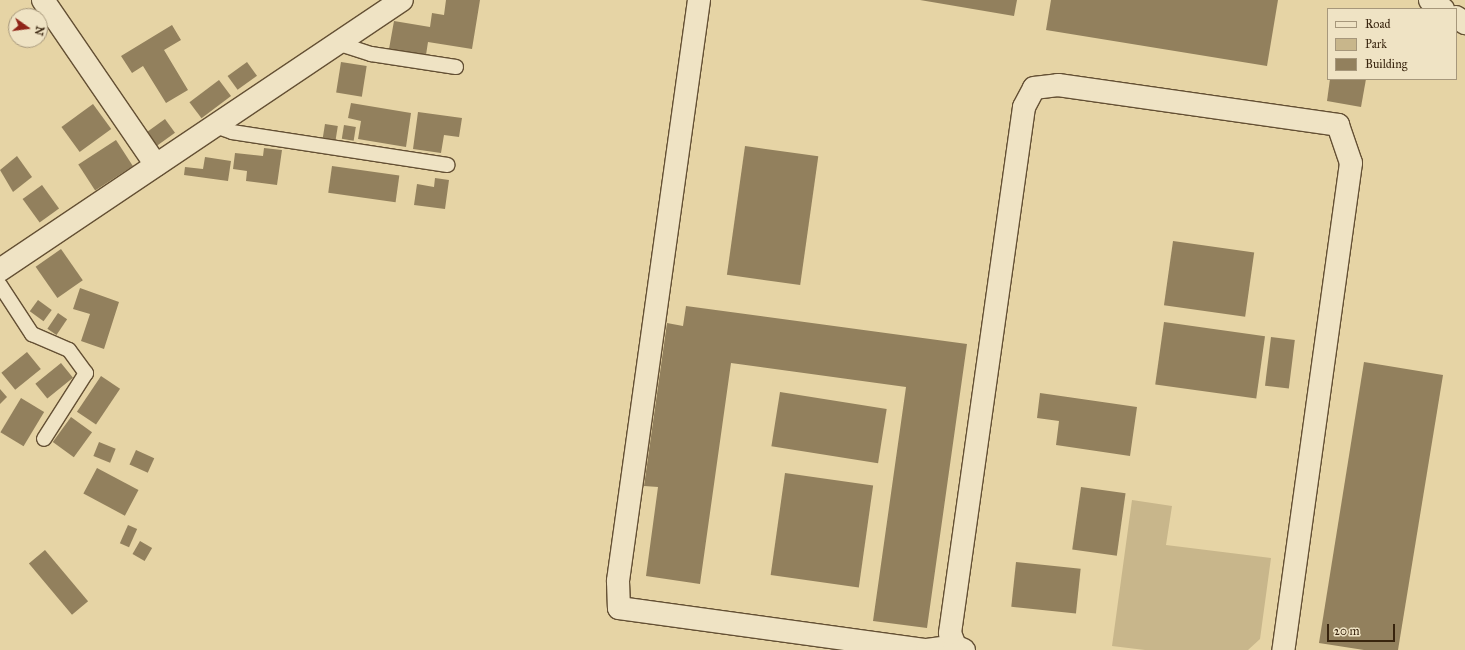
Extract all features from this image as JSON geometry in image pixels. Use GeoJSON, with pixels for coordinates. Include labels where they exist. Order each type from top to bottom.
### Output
{"type":"FeatureCollection","features":[{"type":"Feature","properties":{"kind":"street"},"geometry":{"type":"LineString","coordinates":[[43,0],[156,165]]}},
{"type":"Feature","properties":{"kind":"street"},"geometry":{"type":"LineString","coordinates":[[0,270],[402,0]]}},
{"type":"Feature","properties":{"kind":"street"},"geometry":{"type":"LineString","coordinates":[[700,0],[618,581],[619,608],[795,641],[925,650],[960,648]]}},
{"type":"Feature","properties":{"kind":"street"},"geometry":{"type":"LineString","coordinates":[[1430,0],[1442,8]]}},
{"type":"Feature","properties":{"kind":"street"},"geometry":{"type":"LineString","coordinates":[[960,648],[950,633],[1024,107],[1034,88],[1058,85],[1338,125],[1351,163],[1283,650]]}},
{"type":"Feature","properties":{"kind":"lane"},"geometry":{"type":"LineString","coordinates":[[337,43],[371,54],[456,67]]}},
{"type":"Feature","properties":{"kind":"lane"},"geometry":{"type":"LineString","coordinates":[[215,126],[232,132],[447,165]]}},
{"type":"Feature","properties":{"kind":"lane"},"geometry":{"type":"LineString","coordinates":[[0,285],[32,334],[68,350],[86,373],[44,438]]}},
{"type":"Feature","properties":{"kind":"green space"},"geometry":{"type":"Polygon","coordinates":[[[1132,500],[1172,506],[1166,545],[1271,558],[1260,639],[1248,650],[1145,650],[1112,646],[1132,500]]]}},
{"type":"Feature","properties":{"kind":"building"},"geometry":{"type":"Polygon","coordinates":[[[446,0],[480,0],[472,49],[428,42],[426,55],[389,49],[394,21],[430,27],[432,13],[444,15],[446,0]]]}},
{"type":"Feature","properties":{"kind":"building"},"geometry":{"type":"Polygon","coordinates":[[[920,0],[1017,0],[1014,16],[920,0]]]}},
{"type":"Feature","properties":{"kind":"building"},"geometry":{"type":"Polygon","coordinates":[[[1051,0],[1278,0],[1267,66],[1046,30],[1051,0]]]}},
{"type":"Feature","properties":{"kind":"building"},"geometry":{"type":"Polygon","coordinates":[[[172,25],[181,40],[164,50],[188,90],[166,103],[143,66],[132,73],[121,56],[172,25]]]}},
{"type":"Feature","properties":{"kind":"building"},"geometry":{"type":"Polygon","coordinates":[[[247,62],[257,76],[238,90],[228,76],[247,62]]]}},
{"type":"Feature","properties":{"kind":"building"},"geometry":{"type":"Polygon","coordinates":[[[341,62],[367,66],[362,97],[336,93],[341,62]]]}},
{"type":"Feature","properties":{"kind":"building"},"geometry":{"type":"Polygon","coordinates":[[[219,80],[231,96],[201,118],[189,102],[219,80]]]}},
{"type":"Feature","properties":{"kind":"building"},"geometry":{"type":"Polygon","coordinates":[[[1330,80],[1366,80],[1361,107],[1327,101],[1330,80]]]}},
{"type":"Feature","properties":{"kind":"building"},"geometry":{"type":"Polygon","coordinates":[[[351,103],[411,113],[406,147],[358,139],[361,121],[348,118],[351,103]]]}},
{"type":"Feature","properties":{"kind":"building"},"geometry":{"type":"Polygon","coordinates":[[[93,104],[111,129],[80,152],[61,127],[93,104]]]}},
{"type":"Feature","properties":{"kind":"building"},"geometry":{"type":"Polygon","coordinates":[[[418,112],[462,118],[459,137],[444,135],[441,153],[413,149],[418,112]]]}},
{"type":"Feature","properties":{"kind":"building"},"geometry":{"type":"Polygon","coordinates":[[[165,119],[175,133],[156,147],[146,133],[165,119]]]}},
{"type":"Feature","properties":{"kind":"building"},"geometry":{"type":"Polygon","coordinates":[[[325,124],[338,126],[336,140],[323,138],[325,124]]]}},
{"type":"Feature","properties":{"kind":"building"},"geometry":{"type":"Polygon","coordinates":[[[344,125],[356,127],[354,141],[342,139],[344,125]]]}},
{"type":"Feature","properties":{"kind":"building"},"geometry":{"type":"Polygon","coordinates":[[[116,140],[133,166],[95,191],[78,165],[116,140]]]}},
{"type":"Feature","properties":{"kind":"building"},"geometry":{"type":"Polygon","coordinates":[[[745,146],[818,156],[800,285],[727,275],[745,146]]]}},
{"type":"Feature","properties":{"kind":"building"},"geometry":{"type":"Polygon","coordinates":[[[264,148],[282,150],[277,185],[246,181],[247,171],[233,169],[235,153],[263,156],[264,148]]]}},
{"type":"Feature","properties":{"kind":"building"},"geometry":{"type":"Polygon","coordinates":[[[17,156],[32,177],[13,192],[0,170],[17,156]]]}},
{"type":"Feature","properties":{"kind":"building"},"geometry":{"type":"Polygon","coordinates":[[[205,157],[231,161],[228,181],[184,175],[185,167],[203,169],[205,157]]]}},
{"type":"Feature","properties":{"kind":"building"},"geometry":{"type":"Polygon","coordinates":[[[332,166],[399,175],[396,202],[328,193],[332,166]]]}},
{"type":"Feature","properties":{"kind":"building"},"geometry":{"type":"Polygon","coordinates":[[[435,178],[449,180],[445,209],[414,205],[417,184],[434,187],[435,178]]]}},
{"type":"Feature","properties":{"kind":"building"},"geometry":{"type":"Polygon","coordinates":[[[42,185],[59,208],[40,223],[23,199],[42,185]]]}},
{"type":"Feature","properties":{"kind":"building"},"geometry":{"type":"Polygon","coordinates":[[[1173,241],[1254,252],[1245,317],[1164,305],[1173,241]]]}},
{"type":"Feature","properties":{"kind":"building"},"geometry":{"type":"Polygon","coordinates":[[[61,249],[83,280],[57,298],[36,267],[61,249]]]}},
{"type":"Feature","properties":{"kind":"building"},"geometry":{"type":"Polygon","coordinates":[[[80,288],[119,302],[104,349],[81,341],[90,314],[73,309],[80,288]]]}},
{"type":"Feature","properties":{"kind":"building"},"geometry":{"type":"Polygon","coordinates":[[[38,300],[52,310],[44,321],[30,311],[38,300]]]}},
{"type":"Feature","properties":{"kind":"building"},"geometry":{"type":"Polygon","coordinates":[[[686,306],[967,344],[927,628],[873,621],[906,387],[731,363],[700,584],[646,576],[658,487],[644,486],[667,323],[683,326],[686,306]]]}},
{"type":"Feature","properties":{"kind":"building"},"geometry":{"type":"Polygon","coordinates":[[[58,313],[67,319],[56,335],[47,329],[58,313]]]}},
{"type":"Feature","properties":{"kind":"building"},"geometry":{"type":"Polygon","coordinates":[[[1164,322],[1265,336],[1256,399],[1155,384],[1164,322]]]}},
{"type":"Feature","properties":{"kind":"building"},"geometry":{"type":"Polygon","coordinates":[[[1271,337],[1295,340],[1289,389],[1265,386],[1271,337]]]}},
{"type":"Feature","properties":{"kind":"building"},"geometry":{"type":"Polygon","coordinates":[[[27,352],[41,369],[15,390],[1,373],[27,352]]]}},
{"type":"Feature","properties":{"kind":"building"},"geometry":{"type":"Polygon","coordinates":[[[1364,362],[1443,375],[1398,650],[1364,650],[1319,643],[1364,362]]]}},
{"type":"Feature","properties":{"kind":"building"},"geometry":{"type":"Polygon","coordinates":[[[61,363],[73,378],[47,399],[35,384],[61,363]]]}},
{"type":"Feature","properties":{"kind":"building"},"geometry":{"type":"Polygon","coordinates":[[[101,376],[120,389],[96,425],[77,412],[101,376]]]}},
{"type":"Feature","properties":{"kind":"building"},"geometry":{"type":"Polygon","coordinates":[[[0,389],[7,397],[0,404],[0,389]]]}},
{"type":"Feature","properties":{"kind":"building"},"geometry":{"type":"Polygon","coordinates":[[[780,392],[887,409],[878,463],[771,446],[780,392]]]}},
{"type":"Feature","properties":{"kind":"building"},"geometry":{"type":"Polygon","coordinates":[[[1040,393],[1137,407],[1130,456],[1056,445],[1059,421],[1037,418],[1040,393]]]}},
{"type":"Feature","properties":{"kind":"building"},"geometry":{"type":"Polygon","coordinates":[[[21,398],[44,412],[24,446],[0,432],[21,398]]]}},
{"type":"Feature","properties":{"kind":"building"},"geometry":{"type":"Polygon","coordinates":[[[71,417],[92,432],[74,457],[53,442],[71,417]]]}},
{"type":"Feature","properties":{"kind":"building"},"geometry":{"type":"Polygon","coordinates":[[[99,442],[116,449],[110,463],[93,456],[99,442]]]}},
{"type":"Feature","properties":{"kind":"building"},"geometry":{"type":"Polygon","coordinates":[[[136,450],[154,458],[148,473],[129,465],[136,450]]]}},
{"type":"Feature","properties":{"kind":"building"},"geometry":{"type":"Polygon","coordinates":[[[97,468],[138,490],[125,516],[83,494],[97,468]]]}},
{"type":"Feature","properties":{"kind":"building"},"geometry":{"type":"Polygon","coordinates":[[[785,473],[873,485],[859,587],[771,575],[785,473]]]}},
{"type":"Feature","properties":{"kind":"building"},"geometry":{"type":"Polygon","coordinates":[[[1081,487],[1126,493],[1117,556],[1072,549],[1081,487]]]}},
{"type":"Feature","properties":{"kind":"building"},"geometry":{"type":"Polygon","coordinates":[[[128,525],[137,529],[129,547],[120,543],[128,525]]]}},
{"type":"Feature","properties":{"kind":"building"},"geometry":{"type":"Polygon","coordinates":[[[140,541],[152,548],[145,561],[132,554],[140,541]]]}},
{"type":"Feature","properties":{"kind":"building"},"geometry":{"type":"Polygon","coordinates":[[[45,550],[88,601],[72,615],[29,563],[45,550]]]}},
{"type":"Feature","properties":{"kind":"building"},"geometry":{"type":"Polygon","coordinates":[[[1016,562],[1081,569],[1076,614],[1011,607],[1016,562]]]}}]}
